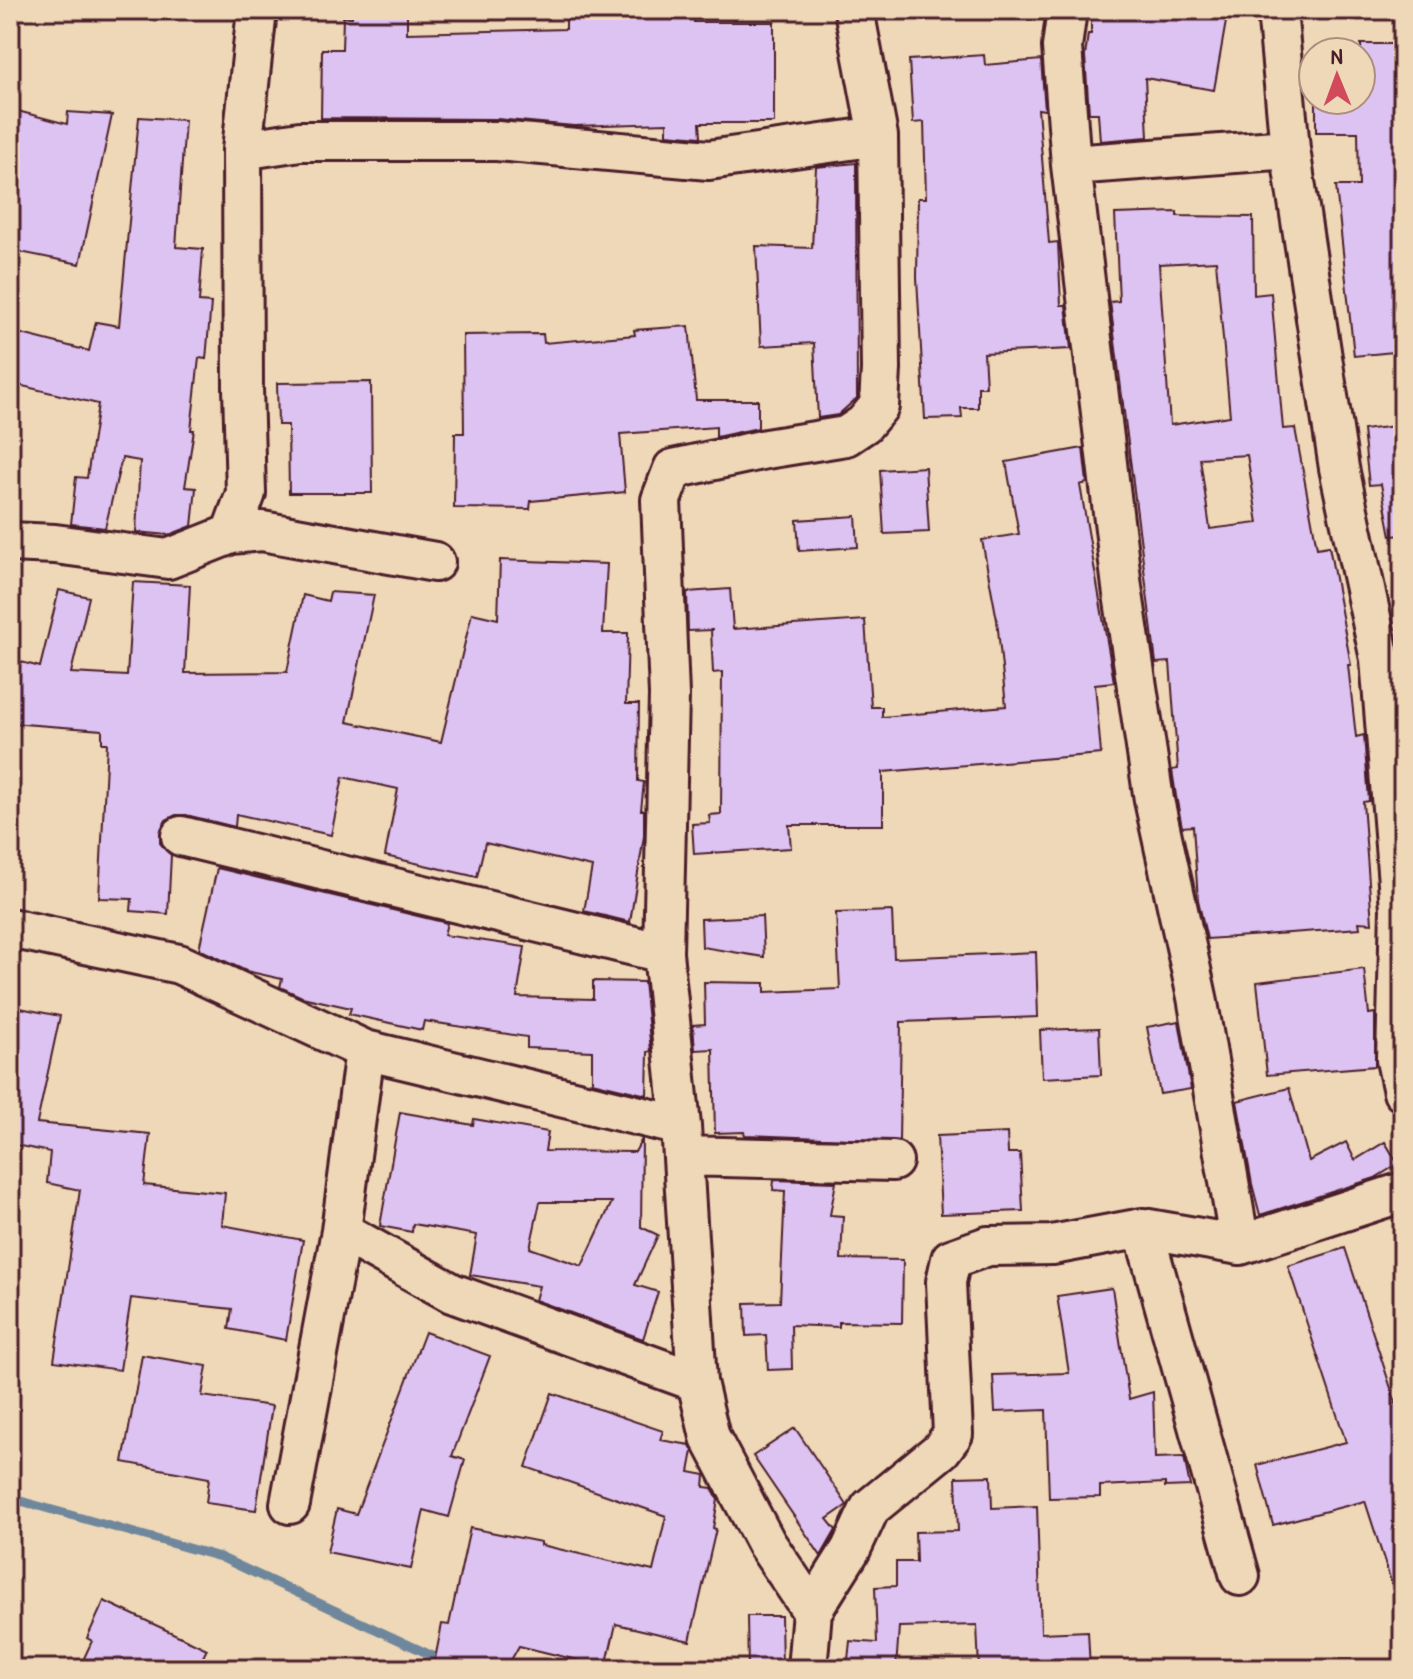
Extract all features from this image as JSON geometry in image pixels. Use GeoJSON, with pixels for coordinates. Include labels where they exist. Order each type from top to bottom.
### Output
{"type":"FeatureCollection","features":[{"type":"Feature","properties":{"kind":"street"},"geometry":{"type":"LineString","coordinates":[[231,534],[246,493],[242,150],[257,10]]}},
{"type":"Feature","properties":{"kind":"street"},"geometry":{"type":"LineString","coordinates":[[812,1611],[766,1543],[710,1437],[697,1382],[682,1141],[663,953],[669,695],[661,500],[673,469],[846,436],[864,424],[879,406],[878,136],[854,10]]}},
{"type":"Feature","properties":{"kind":"street"},"geometry":{"type":"LineString","coordinates":[[1067,10],[1062,47],[1071,165],[1122,587],[1151,785],[1197,997],[1240,1245]]}},
{"type":"Feature","properties":{"kind":"street"},"geometry":{"type":"LineString","coordinates":[[1277,10],[1290,149],[1339,468],[1391,656],[1400,908],[1396,1060],[1403,1092]]}},
{"type":"Feature","properties":{"kind":"street"},"geometry":{"type":"LineString","coordinates":[[242,150],[300,141],[497,141],[709,160],[878,136]]}},
{"type":"Feature","properties":{"kind":"street"},"geometry":{"type":"LineString","coordinates":[[1071,165],[1290,149]]}},
{"type":"Feature","properties":{"kind":"street"},"geometry":{"type":"LineString","coordinates":[[10,542],[55,544],[168,559],[231,534],[262,531],[435,562]]}},
{"type":"Feature","properties":{"kind":"street"},"geometry":{"type":"LineString","coordinates":[[181,836],[663,953]]}},
{"type":"Feature","properties":{"kind":"street"},"geometry":{"type":"LineString","coordinates":[[10,928],[179,964],[365,1050],[682,1141],[893,1161]]}},
{"type":"Feature","properties":{"kind":"street"},"geometry":{"type":"LineString","coordinates":[[290,1504],[341,1231],[365,1050]]}},
{"type":"Feature","properties":{"kind":"street"},"geometry":{"type":"LineString","coordinates":[[807,1669],[812,1611],[851,1549],[870,1508],[941,1450],[953,1434],[946,1282],[951,1259],[988,1246],[1052,1245],[1143,1228],[1240,1245],[1403,1192]]}},
{"type":"Feature","properties":{"kind":"street"},"geometry":{"type":"LineString","coordinates":[[1143,1228],[1240,1576]]}},
{"type":"Feature","properties":{"kind":"street"},"geometry":{"type":"LineString","coordinates":[[341,1231],[452,1293],[697,1382]]}},
{"type":"Feature","properties":{"kind":"building"},"geometry":{"type":"Polygon","coordinates":[[[352,10],[407,10],[407,33],[566,29],[566,10],[694,10],[694,22],[774,22],[774,123],[700,123],[701,137],[667,134],[667,123],[574,126],[497,119],[321,118],[322,49],[342,49],[343,17],[352,17],[352,10]]]}},
{"type":"Feature","properties":{"kind":"building"},"geometry":{"type":"Polygon","coordinates":[[[1091,10],[1228,10],[1214,90],[1145,78],[1148,137],[1100,141],[1098,113],[1089,113],[1085,56],[1088,34],[1091,34],[1091,10]]]}},
{"type":"Feature","properties":{"kind":"building"},"geometry":{"type":"Polygon","coordinates":[[[1377,44],[1403,44],[1403,194],[1397,194],[1403,244],[1403,351],[1354,356],[1336,186],[1359,186],[1358,132],[1316,132],[1316,116],[1377,116],[1377,44]]]}},
{"type":"Feature","properties":{"kind":"building"},"geometry":{"type":"Polygon","coordinates":[[[984,55],[985,65],[1041,60],[1045,110],[1038,109],[1049,243],[1058,242],[1061,305],[1066,305],[1071,349],[984,353],[986,387],[978,387],[978,408],[961,408],[962,418],[925,419],[917,278],[918,198],[926,198],[924,122],[913,123],[909,60],[984,55]]]}},
{"type":"Feature","properties":{"kind":"building"},"geometry":{"type":"Polygon","coordinates":[[[10,109],[67,124],[68,112],[112,115],[80,264],[10,250],[10,109]]]}},
{"type":"Feature","properties":{"kind":"building"},"geometry":{"type":"Polygon","coordinates":[[[139,117],[185,120],[176,247],[203,249],[199,302],[211,303],[206,359],[199,358],[191,430],[194,430],[185,487],[196,488],[192,526],[169,535],[136,532],[140,461],[122,458],[105,528],[71,524],[76,477],[87,478],[98,404],[10,383],[10,331],[89,351],[96,322],[119,326],[139,117]]]}},
{"type":"Feature","properties":{"kind":"building"},"geometry":{"type":"Polygon","coordinates":[[[856,163],[857,398],[838,415],[818,418],[814,343],[761,346],[756,246],[812,248],[816,167],[856,163]]]}},
{"type":"Feature","properties":{"kind":"building"},"geometry":{"type":"Polygon","coordinates":[[[1177,212],[1177,216],[1253,217],[1254,295],[1271,293],[1283,429],[1295,428],[1317,548],[1329,546],[1351,665],[1348,665],[1356,737],[1364,735],[1369,801],[1363,802],[1372,923],[1359,922],[1360,928],[1207,939],[1198,900],[1193,826],[1182,827],[1172,770],[1178,769],[1170,662],[1156,663],[1110,302],[1119,301],[1115,214],[1177,212]],[[1216,261],[1159,264],[1170,425],[1230,416],[1216,261]],[[1247,455],[1200,458],[1210,529],[1258,523],[1247,455]]]}},
{"type":"Feature","properties":{"kind":"building"},"geometry":{"type":"Polygon","coordinates":[[[689,326],[696,400],[758,400],[758,428],[716,437],[716,427],[620,434],[625,492],[531,501],[530,509],[454,508],[455,433],[464,433],[463,335],[543,334],[544,343],[635,335],[634,330],[689,326]]]}},
{"type":"Feature","properties":{"kind":"building"},"geometry":{"type":"Polygon","coordinates":[[[371,382],[372,493],[289,493],[288,425],[278,425],[277,383],[371,382]]]}},
{"type":"Feature","properties":{"kind":"building"},"geometry":{"type":"Polygon","coordinates":[[[1403,425],[1403,535],[1391,536],[1381,484],[1369,485],[1363,430],[1403,425]]]}},
{"type":"Feature","properties":{"kind":"building"},"geometry":{"type":"Polygon","coordinates":[[[1083,448],[1087,483],[1080,485],[1114,682],[1095,684],[1101,754],[883,772],[883,825],[789,825],[791,848],[694,854],[692,824],[710,823],[709,815],[721,814],[722,672],[713,673],[711,630],[688,631],[687,592],[730,589],[733,629],[865,620],[871,707],[882,707],[882,717],[1006,706],[997,620],[982,540],[1019,534],[1006,462],[1083,448]]]}},
{"type":"Feature","properties":{"kind":"building"},"geometry":{"type":"Polygon","coordinates":[[[925,467],[929,532],[884,534],[880,470],[925,467]]]}},
{"type":"Feature","properties":{"kind":"building"},"geometry":{"type":"Polygon","coordinates":[[[856,516],[858,547],[799,551],[797,520],[856,516]]]}},
{"type":"Feature","properties":{"kind":"building"},"geometry":{"type":"Polygon","coordinates":[[[500,560],[607,564],[603,633],[628,633],[626,704],[639,704],[638,781],[644,782],[641,810],[644,810],[644,836],[630,922],[584,911],[592,867],[485,843],[477,877],[385,856],[398,789],[343,777],[331,835],[236,814],[235,827],[176,815],[166,820],[160,832],[160,843],[171,855],[168,914],[131,911],[132,899],[99,898],[107,743],[102,743],[102,730],[10,723],[10,659],[40,667],[59,590],[89,597],[71,673],[127,676],[133,582],[190,585],[185,673],[287,672],[303,595],[328,601],[330,592],[374,595],[347,722],[441,742],[472,613],[498,619],[500,560]]]}},
{"type":"Feature","properties":{"kind":"building"},"geometry":{"type":"Polygon","coordinates":[[[217,868],[447,923],[444,935],[525,947],[517,997],[593,999],[593,981],[644,982],[651,1051],[648,1052],[647,1095],[592,1082],[592,1051],[527,1048],[527,1037],[424,1021],[422,1030],[349,1014],[351,1008],[302,997],[280,987],[282,979],[246,971],[199,949],[217,868]]]}},
{"type":"Feature","properties":{"kind":"building"},"geometry":{"type":"Polygon","coordinates":[[[892,911],[894,958],[1036,952],[1038,1017],[901,1022],[899,1141],[715,1133],[713,1049],[695,1050],[693,1025],[705,1024],[704,982],[765,983],[765,992],[840,989],[836,913],[892,911]]]}},
{"type":"Feature","properties":{"kind":"building"},"geometry":{"type":"Polygon","coordinates":[[[762,916],[764,957],[702,947],[701,919],[762,916]]]}},
{"type":"Feature","properties":{"kind":"building"},"geometry":{"type":"Polygon","coordinates":[[[1364,969],[1369,1014],[1375,1013],[1375,1066],[1267,1075],[1257,982],[1364,969]]]}},
{"type":"Feature","properties":{"kind":"building"},"geometry":{"type":"Polygon","coordinates":[[[10,1006],[60,1016],[37,1123],[150,1134],[144,1185],[225,1193],[222,1225],[303,1240],[286,1340],[229,1329],[232,1309],[131,1298],[120,1370],[54,1361],[80,1190],[47,1183],[50,1152],[10,1144],[10,1006]]]}},
{"type":"Feature","properties":{"kind":"building"},"geometry":{"type":"Polygon","coordinates":[[[1179,1021],[1191,1089],[1160,1094],[1147,1027],[1179,1021]]]}},
{"type":"Feature","properties":{"kind":"building"},"geometry":{"type":"Polygon","coordinates":[[[1099,1028],[1101,1075],[1042,1078],[1040,1030],[1099,1028]]]}},
{"type":"Feature","properties":{"kind":"building"},"geometry":{"type":"Polygon","coordinates":[[[1289,1088],[1309,1161],[1346,1142],[1355,1160],[1385,1142],[1398,1164],[1375,1178],[1260,1215],[1237,1101],[1289,1088]]]}},
{"type":"Feature","properties":{"kind":"building"},"geometry":{"type":"Polygon","coordinates":[[[400,1112],[473,1125],[474,1119],[548,1132],[545,1151],[635,1152],[642,1139],[641,1227],[658,1235],[635,1285],[658,1292],[643,1339],[535,1300],[539,1286],[470,1275],[477,1235],[413,1224],[412,1232],[380,1226],[400,1112]],[[540,1202],[530,1248],[582,1266],[612,1202],[540,1202]]]}},
{"type":"Feature","properties":{"kind":"building"},"geometry":{"type":"Polygon","coordinates":[[[1007,1133],[1008,1153],[1020,1153],[1023,1211],[941,1214],[937,1136],[1007,1133]]]}},
{"type":"Feature","properties":{"kind":"building"},"geometry":{"type":"Polygon","coordinates":[[[774,1180],[836,1182],[830,1215],[843,1216],[841,1259],[903,1260],[902,1323],[839,1322],[839,1327],[791,1325],[792,1369],[768,1370],[766,1335],[746,1336],[745,1303],[780,1302],[785,1191],[773,1190],[774,1180]]]}},
{"type":"Feature","properties":{"kind":"building"},"geometry":{"type":"Polygon","coordinates":[[[1345,1248],[1403,1425],[1403,1603],[1398,1603],[1365,1501],[1273,1525],[1257,1465],[1346,1442],[1288,1266],[1345,1248]]]}},
{"type":"Feature","properties":{"kind":"building"},"geometry":{"type":"Polygon","coordinates":[[[1112,1288],[1129,1399],[1153,1392],[1155,1458],[1184,1457],[1190,1486],[1165,1487],[1165,1483],[1100,1486],[1100,1497],[1049,1498],[1046,1410],[995,1412],[993,1375],[1069,1373],[1057,1296],[1112,1288]]]}},
{"type":"Feature","properties":{"kind":"building"},"geometry":{"type":"Polygon","coordinates":[[[425,1332],[490,1356],[452,1456],[465,1460],[449,1517],[424,1510],[411,1569],[327,1552],[337,1509],[356,1514],[425,1332]]]}},
{"type":"Feature","properties":{"kind":"building"},"geometry":{"type":"Polygon","coordinates":[[[142,1355],[207,1366],[202,1396],[272,1406],[256,1510],[206,1503],[209,1478],[123,1462],[142,1355]]]}},
{"type":"Feature","properties":{"kind":"building"},"geometry":{"type":"Polygon","coordinates":[[[552,1393],[663,1431],[660,1440],[690,1445],[693,1451],[689,1472],[705,1475],[704,1487],[712,1488],[718,1500],[713,1528],[716,1529],[690,1641],[616,1624],[606,1667],[519,1646],[506,1669],[433,1669],[442,1624],[449,1625],[470,1528],[541,1542],[541,1545],[653,1571],[666,1516],[526,1467],[552,1393]]]}},
{"type":"Feature","properties":{"kind":"building"},"geometry":{"type":"Polygon","coordinates":[[[795,1428],[847,1505],[827,1519],[836,1530],[821,1556],[753,1456],[795,1428]]]}},
{"type":"Feature","properties":{"kind":"building"},"geometry":{"type":"Polygon","coordinates":[[[991,1476],[992,1508],[1037,1506],[1041,1633],[1088,1631],[1090,1669],[1066,1669],[1066,1659],[1004,1662],[1004,1669],[979,1669],[977,1625],[899,1627],[896,1669],[847,1669],[850,1641],[877,1643],[875,1587],[896,1586],[896,1562],[916,1562],[915,1532],[958,1531],[956,1477],[991,1476]]]}},
{"type":"Feature","properties":{"kind":"building"},"geometry":{"type":"Polygon","coordinates":[[[104,1601],[207,1649],[197,1669],[79,1669],[92,1641],[87,1638],[104,1601]]]}},
{"type":"Feature","properties":{"kind":"building"},"geometry":{"type":"Polygon","coordinates":[[[747,1616],[781,1616],[782,1669],[748,1669],[747,1616]]]}},
{"type":"Feature","properties":{"kind":"waterway"},"geometry":{"type":"LineString","coordinates":[[10,1498],[220,1557],[461,1669]]}}]}
